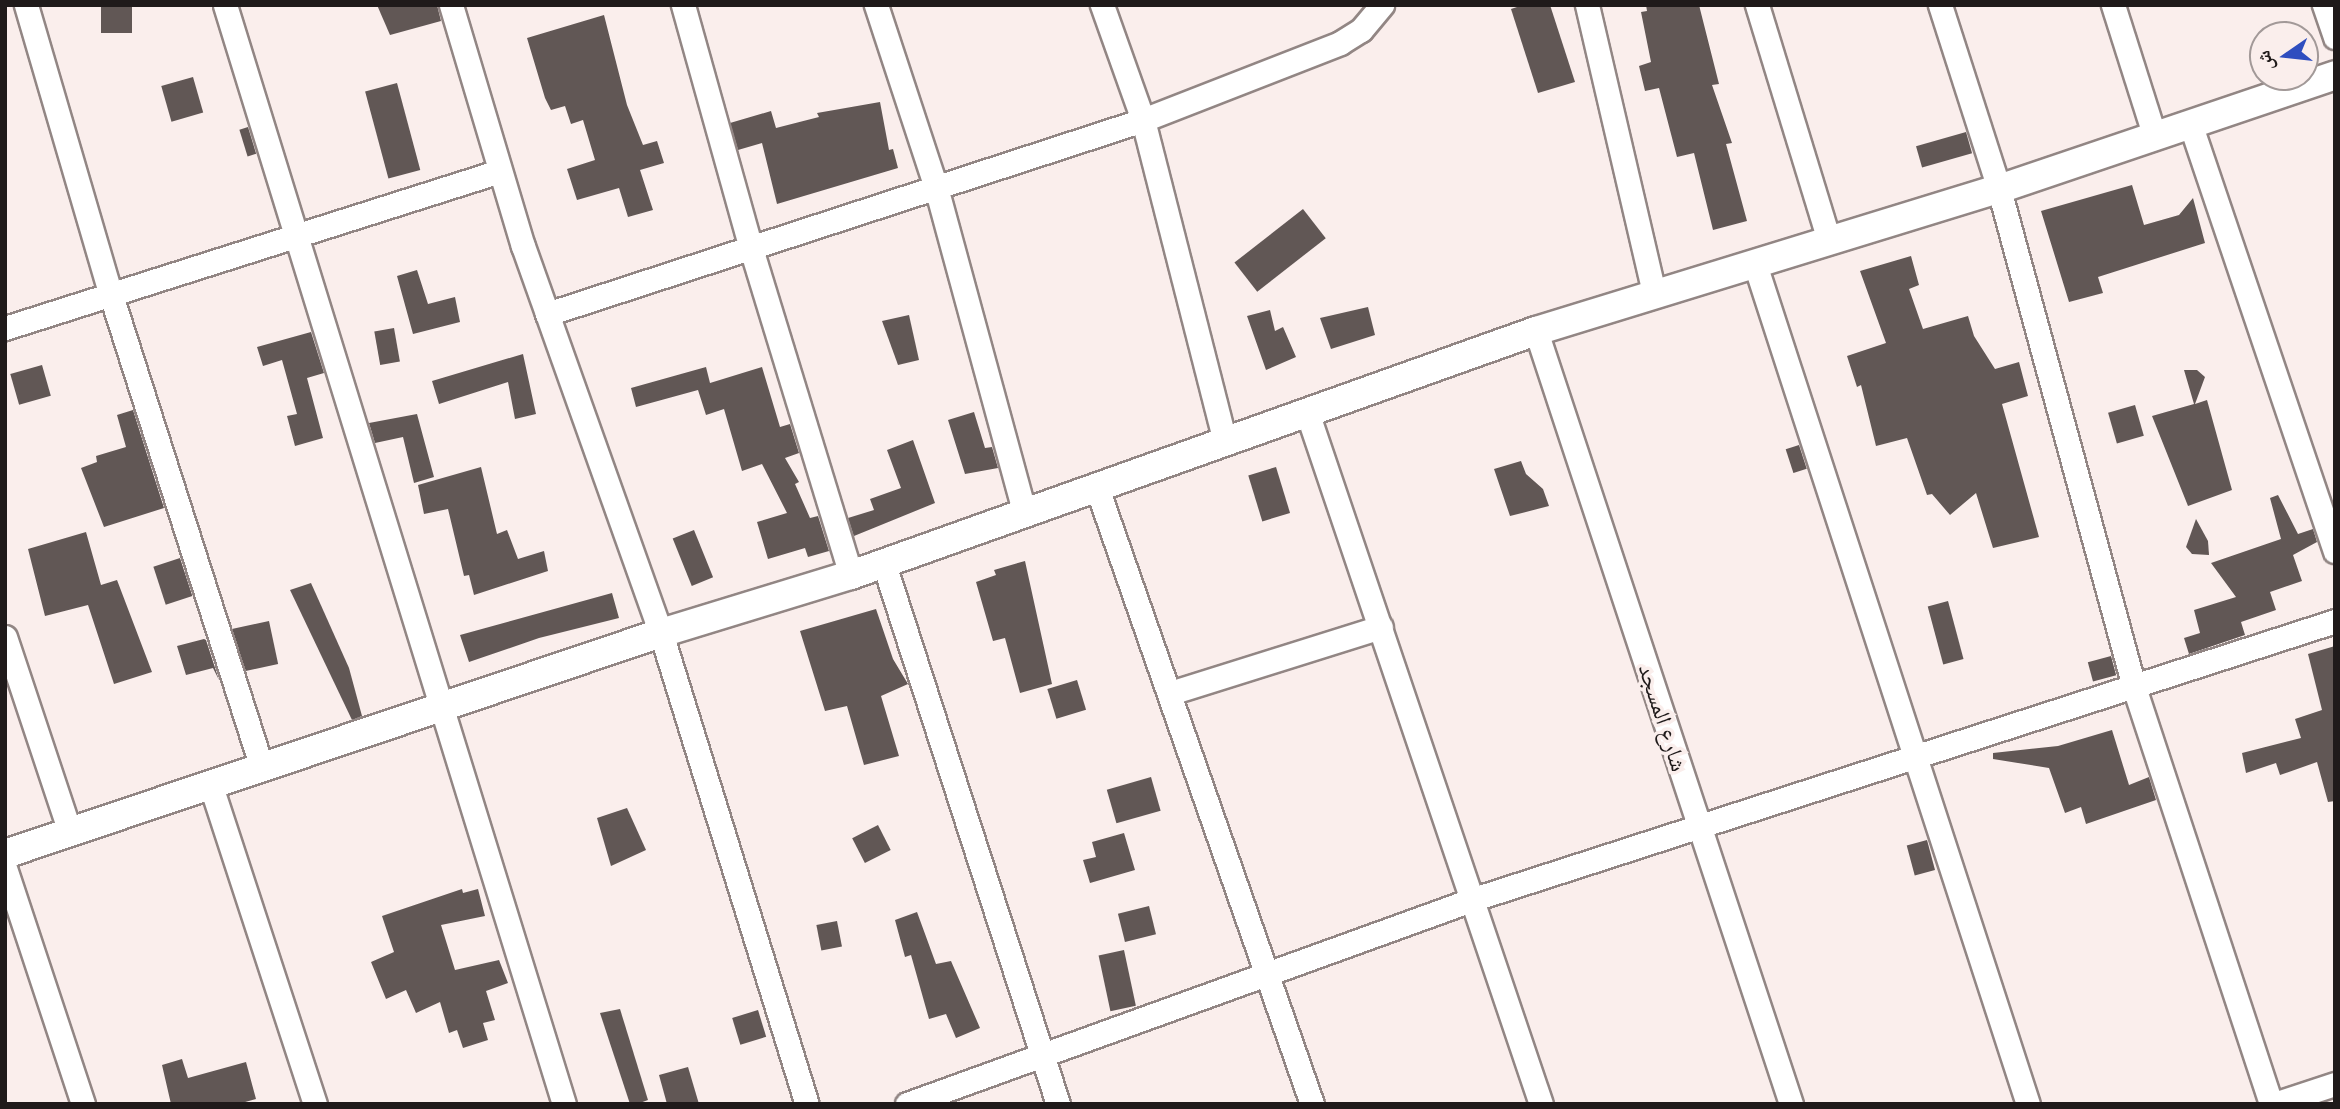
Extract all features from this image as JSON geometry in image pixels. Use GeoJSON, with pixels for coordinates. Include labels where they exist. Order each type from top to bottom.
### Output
{"type":"FeatureCollection","features":[{"type":"Feature","properties":{"kind":"street"},"geometry":{"type":"LineString","coordinates":[[26,5],[111,295],[262,768]]}},
{"type":"Feature","properties":{"kind":"street"},"geometry":{"type":"LineString","coordinates":[[225,5],[564,1104]]}},
{"type":"Feature","properties":{"kind":"street"},"geometry":{"type":"LineString","coordinates":[[452,5],[500,171],[547,314],[661,633],[807,1104]]}},
{"type":"Feature","properties":{"kind":"street"},"geometry":{"type":"LineString","coordinates":[[683,5],[750,245],[852,575]]}},
{"type":"Feature","properties":{"kind":"street"},"geometry":{"type":"LineString","coordinates":[[876,5],[936,187],[1025,514]]}},
{"type":"Feature","properties":{"kind":"street"},"geometry":{"type":"LineString","coordinates":[[1102,5],[1143,120],[1225,442]]}},
{"type":"Feature","properties":{"kind":"street"},"geometry":{"type":"LineString","coordinates":[[547,314],[750,245],[1143,120],[1340,43],[1361,30],[1382,5]]}},
{"type":"Feature","properties":{"kind":"street"},"geometry":{"type":"LineString","coordinates":[[1587,5],[1654,293]]}},
{"type":"Feature","properties":{"kind":"street"},"geometry":{"type":"LineString","coordinates":[[1757,5],[1829,240]]}},
{"type":"Feature","properties":{"kind":"street"},"geometry":{"type":"LineString","coordinates":[[1940,5],[1999,189],[2134,687],[2273,1104],[2335,1084]]}},
{"type":"Feature","properties":{"kind":"street"},"geometry":{"type":"LineString","coordinates":[[2113,5],[2154,134]]}},
{"type":"Feature","properties":{"kind":"street"},"geometry":{"type":"LineString","coordinates":[[2324,5],[2335,37]]}},
{"type":"Feature","properties":{"kind":"street"},"geometry":{"type":"LineString","coordinates":[[5,854],[661,633],[852,575],[1536,331],[1999,189],[2154,134],[2335,75]]}},
{"type":"Feature","properties":{"kind":"street"},"geometry":{"type":"LineString","coordinates":[[2190,123],[2335,551]]}},
{"type":"Feature","properties":{"kind":"street"},"geometry":{"type":"LineString","coordinates":[[5,328],[500,171]]}},
{"type":"Feature","properties":{"kind":"street"},"geometry":{"type":"LineString","coordinates":[[1755,264],[2028,1104]]}},
{"type":"Feature","properties":{"kind":"street","name":"شارع المسجد"},"geometry":{"type":"LineString","coordinates":[[1536,331],[1791,1104]]}},
{"type":"Feature","properties":{"kind":"street"},"geometry":{"type":"LineString","coordinates":[[1307,412],[1474,899],[1541,1104]]}},
{"type":"Feature","properties":{"kind":"street"},"geometry":{"type":"LineString","coordinates":[[1097,488],[1312,1104]]}},
{"type":"Feature","properties":{"kind":"street"},"geometry":{"type":"LineString","coordinates":[[884,564],[1058,1104]]}},
{"type":"Feature","properties":{"kind":"street"},"geometry":{"type":"LineString","coordinates":[[907,1104],[1042,1058],[1268,972],[1474,899],[2335,621]]}},
{"type":"Feature","properties":{"kind":"street"},"geometry":{"type":"LineString","coordinates":[[1170,693],[1381,627]]}},
{"type":"Feature","properties":{"kind":"street"},"geometry":{"type":"LineString","coordinates":[[5,637],[69,832]]}},
{"type":"Feature","properties":{"kind":"street"},"geometry":{"type":"LineString","coordinates":[[211,786],[315,1104]]}},
{"type":"Feature","properties":{"kind":"street"},"geometry":{"type":"LineString","coordinates":[[5,868],[83,1104]]}},
{"type":"Feature","properties":{"kind":"building"},"geometry":{"type":"Polygon","coordinates":[[[101,5],[132,5],[132,33],[101,33],[101,5]]]}},
{"type":"Feature","properties":{"kind":"building"},"geometry":{"type":"Polygon","coordinates":[[[377,5],[437,5],[441,21],[390,35],[377,5]]]}},
{"type":"Feature","properties":{"kind":"building"},"geometry":{"type":"Polygon","coordinates":[[[1523,5],[1550,5],[1575,82],[1538,93],[1511,9],[1523,5]]]}},
{"type":"Feature","properties":{"kind":"building"},"geometry":{"type":"Polygon","coordinates":[[[1646,5],[1699,5],[1719,84],[1712,85],[1732,143],[1726,144],[1747,221],[1713,230],[1694,153],[1677,157],[1659,88],[1645,91],[1639,66],[1651,62],[1641,12],[1647,11],[1646,5]]]}},
{"type":"Feature","properties":{"kind":"building"},"geometry":{"type":"Polygon","coordinates":[[[604,15],[627,105],[643,145],[657,141],[664,163],[640,170],[653,210],[628,217],[619,188],[577,200],[567,169],[595,160],[583,120],[571,124],[565,106],[551,110],[527,38],[604,15]]]}},
{"type":"Feature","properties":{"kind":"building"},"geometry":{"type":"Polygon","coordinates":[[[193,77],[203,113],[171,122],[161,86],[193,77]]]}},
{"type":"Feature","properties":{"kind":"building"},"geometry":{"type":"Polygon","coordinates":[[[397,83],[420,170],[388,178],[365,92],[397,83]]]}},
{"type":"Feature","properties":{"kind":"building"},"geometry":{"type":"Polygon","coordinates":[[[880,102],[889,150],[893,149],[898,168],[777,204],[762,143],[738,150],[730,123],[771,111],[776,128],[819,117],[817,113],[880,102]]]}},
{"type":"Feature","properties":{"kind":"building"},"geometry":{"type":"Polygon","coordinates":[[[248,127],[256,154],[248,156],[239,130],[248,127]]]}},
{"type":"Feature","properties":{"kind":"building"},"geometry":{"type":"Polygon","coordinates":[[[1966,132],[1972,153],[1922,167],[1916,146],[1966,132]]]}},
{"type":"Feature","properties":{"kind":"building"},"geometry":{"type":"Polygon","coordinates":[[[2132,185],[2144,225],[2179,215],[2193,198],[2205,243],[2098,277],[2103,293],[2069,302],[2041,211],[2132,185]]]}},
{"type":"Feature","properties":{"kind":"building"},"geometry":{"type":"Polygon","coordinates":[[[1303,209],[1326,238],[1257,292],[1234,263],[1303,209]]]}},
{"type":"Feature","properties":{"kind":"building"},"geometry":{"type":"Polygon","coordinates":[[[1911,256],[1919,285],[1909,289],[1923,329],[1968,316],[1974,336],[1995,369],[2019,362],[2028,396],[2002,404],[2039,537],[1993,548],[1976,493],[1950,515],[1932,494],[1927,495],[1907,438],[1876,446],[1861,385],[1857,387],[1847,356],[1886,343],[1860,271],[1911,256]]]}},
{"type":"Feature","properties":{"kind":"building"},"geometry":{"type":"Polygon","coordinates":[[[417,270],[428,304],[455,297],[460,322],[413,334],[397,276],[417,270]]]}},
{"type":"Feature","properties":{"kind":"building"},"geometry":{"type":"Polygon","coordinates":[[[1368,307],[1375,335],[1331,349],[1320,318],[1368,307]]]}},
{"type":"Feature","properties":{"kind":"building"},"geometry":{"type":"Polygon","coordinates":[[[1270,310],[1275,331],[1283,327],[1296,357],[1266,370],[1247,316],[1270,310]]]}},
{"type":"Feature","properties":{"kind":"building"},"geometry":{"type":"Polygon","coordinates":[[[909,315],[919,360],[898,365],[882,321],[909,315]]]}},
{"type":"Feature","properties":{"kind":"building"},"geometry":{"type":"Polygon","coordinates":[[[394,328],[400,361],[380,365],[374,331],[394,328]]]}},
{"type":"Feature","properties":{"kind":"building"},"geometry":{"type":"Polygon","coordinates":[[[311,332],[324,373],[307,378],[323,438],[295,446],[287,416],[297,414],[282,360],[263,366],[257,347],[311,332]]]}},
{"type":"Feature","properties":{"kind":"building"},"geometry":{"type":"Polygon","coordinates":[[[523,354],[536,414],[515,419],[508,382],[439,404],[432,381],[523,354]]]}},
{"type":"Feature","properties":{"kind":"building"},"geometry":{"type":"Polygon","coordinates":[[[42,365],[51,396],[19,405],[10,374],[42,365]]]}},
{"type":"Feature","properties":{"kind":"building"},"geometry":{"type":"Polygon","coordinates":[[[706,367],[710,383],[762,367],[780,427],[790,424],[799,453],[785,458],[799,482],[795,484],[810,518],[818,516],[829,551],[808,557],[805,548],[768,559],[757,522],[787,513],[762,464],[742,471],[724,409],[706,415],[698,390],[636,407],[631,388],[706,367]]]}},
{"type":"Feature","properties":{"kind":"building"},"geometry":{"type":"Polygon","coordinates":[[[2184,370],[2197,370],[2205,377],[2195,404],[2207,400],[2232,490],[2188,506],[2152,416],[2194,404],[2184,370]]]}},
{"type":"Feature","properties":{"kind":"building"},"geometry":{"type":"Polygon","coordinates":[[[2135,405],[2144,436],[2117,443],[2108,413],[2135,405]]]}},
{"type":"Feature","properties":{"kind":"building"},"geometry":{"type":"Polygon","coordinates":[[[133,410],[164,508],[104,527],[81,468],[97,462],[96,456],[126,447],[117,415],[133,410]]]}},
{"type":"Feature","properties":{"kind":"building"},"geometry":{"type":"Polygon","coordinates":[[[974,412],[985,448],[992,447],[998,468],[965,474],[948,420],[974,412]]]}},
{"type":"Feature","properties":{"kind":"building"},"geometry":{"type":"Polygon","coordinates":[[[417,414],[434,477],[414,483],[403,437],[375,443],[369,423],[417,414]]]}},
{"type":"Feature","properties":{"kind":"building"},"geometry":{"type":"Polygon","coordinates":[[[913,440],[935,503],[854,536],[856,543],[848,518],[874,510],[870,499],[901,488],[887,450],[913,440]]]}},
{"type":"Feature","properties":{"kind":"building"},"geometry":{"type":"Polygon","coordinates":[[[1799,445],[1807,469],[1793,473],[1786,449],[1799,445]]]}},
{"type":"Feature","properties":{"kind":"building"},"geometry":{"type":"Polygon","coordinates":[[[1521,461],[1526,474],[1543,489],[1549,506],[1510,516],[1494,469],[1521,461]]]}},
{"type":"Feature","properties":{"kind":"building"},"geometry":{"type":"Polygon","coordinates":[[[481,467],[497,534],[507,530],[518,559],[544,551],[548,571],[474,595],[469,575],[464,576],[448,509],[424,514],[418,485],[481,467]]]}},
{"type":"Feature","properties":{"kind":"building"},"geometry":{"type":"Polygon","coordinates":[[[1276,467],[1290,513],[1262,521],[1248,475],[1276,467]]]}},
{"type":"Feature","properties":{"kind":"building"},"geometry":{"type":"Polygon","coordinates":[[[2278,495],[2298,534],[2313,529],[2317,542],[2293,555],[2302,581],[2270,592],[2276,610],[2241,622],[2245,635],[2189,654],[2184,638],[2200,633],[2194,610],[2236,597],[2211,563],[2281,539],[2270,498],[2278,495]]]}},
{"type":"Feature","properties":{"kind":"building"},"geometry":{"type":"Polygon","coordinates":[[[2196,519],[2208,541],[2209,555],[2192,554],[2186,547],[2196,519]]]}},
{"type":"Feature","properties":{"kind":"building"},"geometry":{"type":"Polygon","coordinates":[[[694,530],[713,577],[692,586],[673,539],[694,530]]]}},
{"type":"Feature","properties":{"kind":"building"},"geometry":{"type":"Polygon","coordinates":[[[86,532],[101,585],[117,580],[152,672],[114,684],[88,605],[45,616],[28,549],[86,532]]]}},
{"type":"Feature","properties":{"kind":"building"},"geometry":{"type":"Polygon","coordinates":[[[180,558],[192,596],[166,605],[153,567],[180,558]]]}},
{"type":"Feature","properties":{"kind":"building"},"geometry":{"type":"Polygon","coordinates":[[[1025,561],[1052,684],[1020,693],[1005,638],[993,641],[976,582],[996,575],[994,570],[1025,561]]]}},
{"type":"Feature","properties":{"kind":"building"},"geometry":{"type":"Polygon","coordinates":[[[311,583],[349,668],[362,716],[352,720],[290,590],[311,583]]]}},
{"type":"Feature","properties":{"kind":"building"},"geometry":{"type":"Polygon","coordinates":[[[612,593],[619,618],[539,638],[469,662],[460,635],[612,593]]]}},
{"type":"Feature","properties":{"kind":"building"},"geometry":{"type":"Polygon","coordinates":[[[1948,601],[1964,659],[1943,664],[1928,606],[1948,601]]]}},
{"type":"Feature","properties":{"kind":"building"},"geometry":{"type":"Polygon","coordinates":[[[876,609],[893,659],[908,684],[881,696],[899,756],[864,765],[847,706],[825,711],[800,631],[876,609]]]}},
{"type":"Feature","properties":{"kind":"building"},"geometry":{"type":"Polygon","coordinates":[[[269,621],[278,664],[241,672],[232,629],[269,621]]]}},
{"type":"Feature","properties":{"kind":"building"},"geometry":{"type":"Polygon","coordinates":[[[204,639],[219,680],[213,668],[186,675],[177,646],[204,639]]]}},
{"type":"Feature","properties":{"kind":"building"},"geometry":{"type":"Polygon","coordinates":[[[2335,646],[2335,801],[2328,802],[2317,762],[2280,775],[2276,763],[2246,773],[2242,753],[2301,738],[2295,719],[2322,710],[2308,654],[2335,646]]]}},
{"type":"Feature","properties":{"kind":"building"},"geometry":{"type":"Polygon","coordinates":[[[2111,656],[2116,675],[2093,682],[2088,662],[2111,656]]]}},
{"type":"Feature","properties":{"kind":"building"},"geometry":{"type":"Polygon","coordinates":[[[1077,680],[1086,710],[1056,719],[1047,689],[1077,680]]]}},
{"type":"Feature","properties":{"kind":"building"},"geometry":{"type":"Polygon","coordinates":[[[2112,730],[2129,785],[2149,777],[2156,800],[2086,824],[2081,807],[2065,813],[2049,768],[1993,759],[1993,753],[2058,746],[2112,730]]]}},
{"type":"Feature","properties":{"kind":"building"},"geometry":{"type":"Polygon","coordinates":[[[1151,777],[1161,811],[1116,823],[1107,790],[1151,777]]]}},
{"type":"Feature","properties":{"kind":"building"},"geometry":{"type":"Polygon","coordinates":[[[627,808],[646,850],[611,866],[597,818],[627,808]]]}},
{"type":"Feature","properties":{"kind":"building"},"geometry":{"type":"Polygon","coordinates":[[[878,825],[891,850],[865,863],[852,838],[878,825]]]}},
{"type":"Feature","properties":{"kind":"building"},"geometry":{"type":"Polygon","coordinates":[[[1124,833],[1135,870],[1090,883],[1083,860],[1096,857],[1092,842],[1124,833]]]}},
{"type":"Feature","properties":{"kind":"building"},"geometry":{"type":"Polygon","coordinates":[[[1927,840],[1935,870],[1915,875],[1907,845],[1927,840]]]}},
{"type":"Feature","properties":{"kind":"building"},"geometry":{"type":"Polygon","coordinates":[[[462,889],[463,893],[478,889],[485,916],[441,925],[455,970],[499,960],[508,983],[486,991],[495,1020],[483,1023],[488,1040],[463,1048],[457,1030],[449,1033],[440,1002],[416,1013],[406,990],[386,999],[371,962],[394,952],[382,916],[462,889]]]}},
{"type":"Feature","properties":{"kind":"building"},"geometry":{"type":"Polygon","coordinates":[[[1149,906],[1156,934],[1125,942],[1118,914],[1149,906]]]}},
{"type":"Feature","properties":{"kind":"building"},"geometry":{"type":"Polygon","coordinates":[[[917,912],[936,964],[951,961],[980,1028],[956,1038],[946,1014],[929,1019],[911,955],[905,957],[895,920],[917,912]]]}},
{"type":"Feature","properties":{"kind":"building"},"geometry":{"type":"Polygon","coordinates":[[[837,921],[842,947],[821,951],[816,925],[837,921]]]}},
{"type":"Feature","properties":{"kind":"building"},"geometry":{"type":"Polygon","coordinates":[[[1124,950],[1136,1006],[1110,1011],[1099,955],[1124,950]]]}},
{"type":"Feature","properties":{"kind":"building"},"geometry":{"type":"Polygon","coordinates":[[[620,1009],[648,1100],[637,1104],[630,1104],[600,1013],[620,1009]]]}},
{"type":"Feature","properties":{"kind":"building"},"geometry":{"type":"Polygon","coordinates":[[[758,1010],[766,1037],[740,1045],[732,1018],[758,1010]]]}},
{"type":"Feature","properties":{"kind":"building"},"geometry":{"type":"Polygon","coordinates":[[[182,1059],[188,1078],[246,1062],[256,1099],[238,1104],[171,1104],[162,1065],[182,1059]]]}},
{"type":"Feature","properties":{"kind":"building"},"geometry":{"type":"Polygon","coordinates":[[[688,1067],[699,1104],[667,1104],[659,1075],[688,1067]]]}}]}
